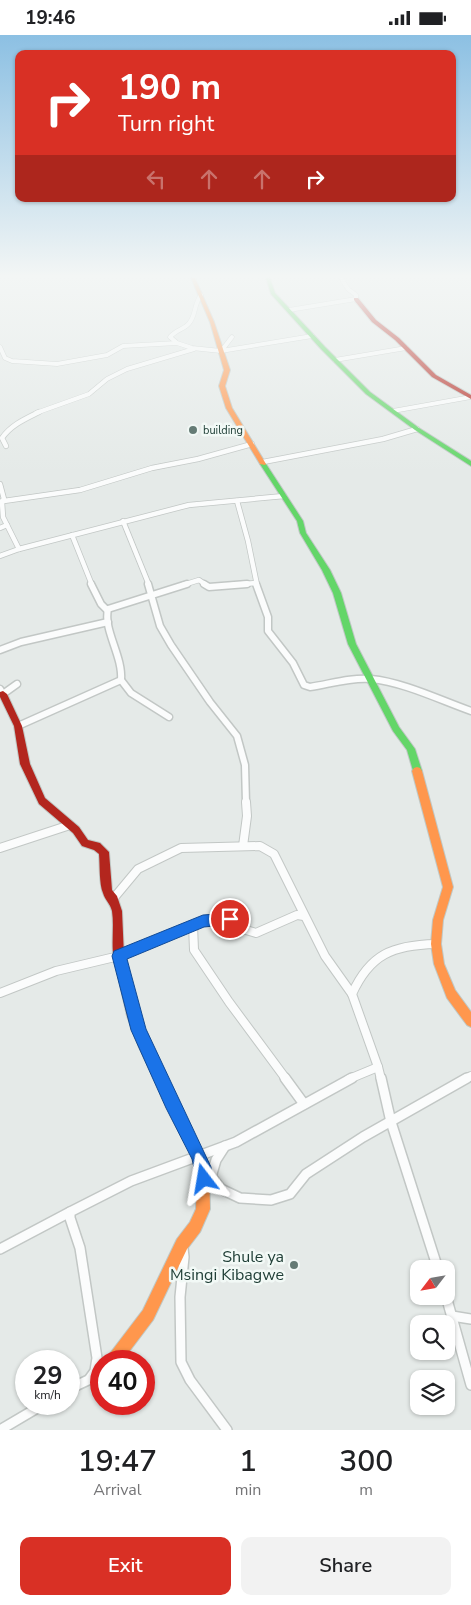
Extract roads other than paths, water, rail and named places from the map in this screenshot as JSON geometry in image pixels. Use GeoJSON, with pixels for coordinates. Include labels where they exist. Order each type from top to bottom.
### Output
{"type":"FeatureCollection","features":[{"type":"Feature","properties":{"kind":"street"},"geometry":{"type":"LineString","coordinates":[[0,347],[6,359],[43,365],[67,363],[107,355],[123,346],[175,343]]}},
{"type":"Feature","properties":{"kind":"street"},"geometry":{"type":"LineString","coordinates":[[177,343],[198,349],[221,351],[269,343]]}},
{"type":"Feature","properties":{"kind":"street"},"geometry":{"type":"LineString","coordinates":[[219,343],[227,373],[222,386],[229,408],[300,521],[303,533],[326,569],[337,593],[352,644],[396,729],[411,749],[448,887],[438,920],[436,944],[439,964],[445,983],[471,1021]]}},
{"type":"Feature","properties":{"kind":"street"},"geometry":{"type":"LineString","coordinates":[[221,351],[226,343]]}},
{"type":"Feature","properties":{"kind":"street"},"geometry":{"type":"LineString","coordinates":[[319,343],[368,393],[416,429],[471,464]]}},
{"type":"Feature","properties":{"kind":"street"},"geometry":{"type":"LineString","coordinates":[[400,343],[438,379],[471,397]]}},
{"type":"Feature","properties":{"kind":"street"},"geometry":{"type":"LineString","coordinates":[[335,361],[406,348]]}},
{"type":"Feature","properties":{"kind":"street"},"geometry":{"type":"LineString","coordinates":[[6,446],[2,438],[4,433],[28,417],[54,405],[88,395],[105,380],[130,368],[198,349]]}},
{"type":"Feature","properties":{"kind":"street"},"geometry":{"type":"LineString","coordinates":[[394,411],[471,397]]}},
{"type":"Feature","properties":{"kind":"street"},"geometry":{"type":"LineString","coordinates":[[263,462],[383,439],[416,429]]}},
{"type":"Feature","properties":{"kind":"street"},"geometry":{"type":"LineString","coordinates":[[2,502],[80,490],[152,468],[198,459],[252,443]]}},
{"type":"Feature","properties":{"kind":"street"},"geometry":{"type":"LineString","coordinates":[[0,484],[3,517],[12,530],[19,549]]}},
{"type":"Feature","properties":{"kind":"street"},"geometry":{"type":"LineString","coordinates":[[0,556],[19,549],[189,505],[284,496]]}},
{"type":"Feature","properties":{"kind":"street"},"geometry":{"type":"LineString","coordinates":[[237,501],[248,541],[256,583],[266,611],[268,631],[293,663],[304,685],[310,687],[350,680],[370,679],[388,682],[471,711]]}},
{"type":"Feature","properties":{"kind":"street"},"geometry":{"type":"LineString","coordinates":[[123,521],[153,595],[160,626],[210,702],[224,717],[237,736],[242,747],[245,765],[247,816],[243,846]]}},
{"type":"Feature","properties":{"kind":"street"},"geometry":{"type":"LineString","coordinates":[[0,528],[7,525]]}},
{"type":"Feature","properties":{"kind":"street"},"geometry":{"type":"LineString","coordinates":[[72,535],[91,584],[101,604],[107,610],[108,622],[122,675],[121,680],[131,693],[169,717]]}},
{"type":"Feature","properties":{"kind":"street"},"geometry":{"type":"LineString","coordinates":[[107,610],[199,580],[209,587],[256,583]]}},
{"type":"Feature","properties":{"kind":"street"},"geometry":{"type":"LineString","coordinates":[[0,650],[21,642],[108,622]]}},
{"type":"Feature","properties":{"kind":"street"},"geometry":{"type":"LineString","coordinates":[[18,725],[121,680]]}},
{"type":"Feature","properties":{"kind":"street"},"geometry":{"type":"LineString","coordinates":[[17,684],[1,691],[18,725],[25,764],[42,801],[76,829],[84,843],[97,846],[104,852],[105,881],[117,911],[119,956],[133,1016],[144,1045],[203,1167],[221,1189],[240,1198],[271,1200],[290,1194],[306,1174],[363,1137],[471,1076]]}},
{"type":"Feature","properties":{"kind":"street"},"geometry":{"type":"LineString","coordinates":[[0,848],[70,825]]}},
{"type":"Feature","properties":{"kind":"street"},"geometry":{"type":"LineString","coordinates":[[113,899],[138,869],[181,848],[260,846],[274,854],[325,956],[352,994],[378,1067],[391,1122],[435,1260]]}},
{"type":"Feature","properties":{"kind":"street"},"geometry":{"type":"LineString","coordinates":[[0,993],[21,983],[61,970],[119,956],[203,921],[230,919],[246,930],[256,933],[297,915],[304,916]]}},
{"type":"Feature","properties":{"kind":"street"},"geometry":{"type":"LineString","coordinates":[[192,925],[194,950],[228,1002],[304,1103]]}},
{"type":"Feature","properties":{"kind":"street"},"geometry":{"type":"LineString","coordinates":[[352,994],[358,981],[373,960],[379,955],[405,945],[436,944]]}},
{"type":"Feature","properties":{"kind":"street"},"geometry":{"type":"LineString","coordinates":[[0,1249],[131,1181],[236,1142],[341,1083],[378,1067]]}},
{"type":"Feature","properties":{"kind":"street"},"geometry":{"type":"LineString","coordinates":[[211,1177],[216,1160],[224,1145]]}},
{"type":"Feature","properties":{"kind":"street"},"geometry":{"type":"LineString","coordinates":[[121,1350],[148,1315],[182,1244],[195,1227],[203,1209],[203,1167]]}},
{"type":"Feature","properties":{"kind":"street"},"geometry":{"type":"LineString","coordinates":[[70,1212],[70,1218],[80,1247],[96,1350]]}},
{"type":"Feature","properties":{"kind":"street"},"geometry":{"type":"LineString","coordinates":[[182,1244],[184,1257],[180,1297],[181,1362],[183,1369],[199,1393],[220,1418],[227,1430]]}},
{"type":"Feature","properties":{"kind":"street"},"geometry":{"type":"LineString","coordinates":[[455,1316],[471,1319]]}},
{"type":"Feature","properties":{"kind":"street"},"geometry":{"type":"LineString","coordinates":[[455,1327],[471,1385]]}},
{"type":"Feature","properties":{"kind":"street"},"geometry":{"type":"LineString","coordinates":[[80,1383],[90,1378]]}},
{"type":"Feature","properties":{"kind":"street"},"geometry":{"type":"LineString","coordinates":[[0,1430],[25,1415]]}},
{"type":"Feature","properties":{"kind":"place","name":"building"},"geometry":{"type":"Point","coordinates":[193,430]}},
{"type":"Feature","properties":{"kind":"place","name":"Shule ya Msingi Kibagwe"},"geometry":{"type":"Point","coordinates":[294,1265]}}]}
